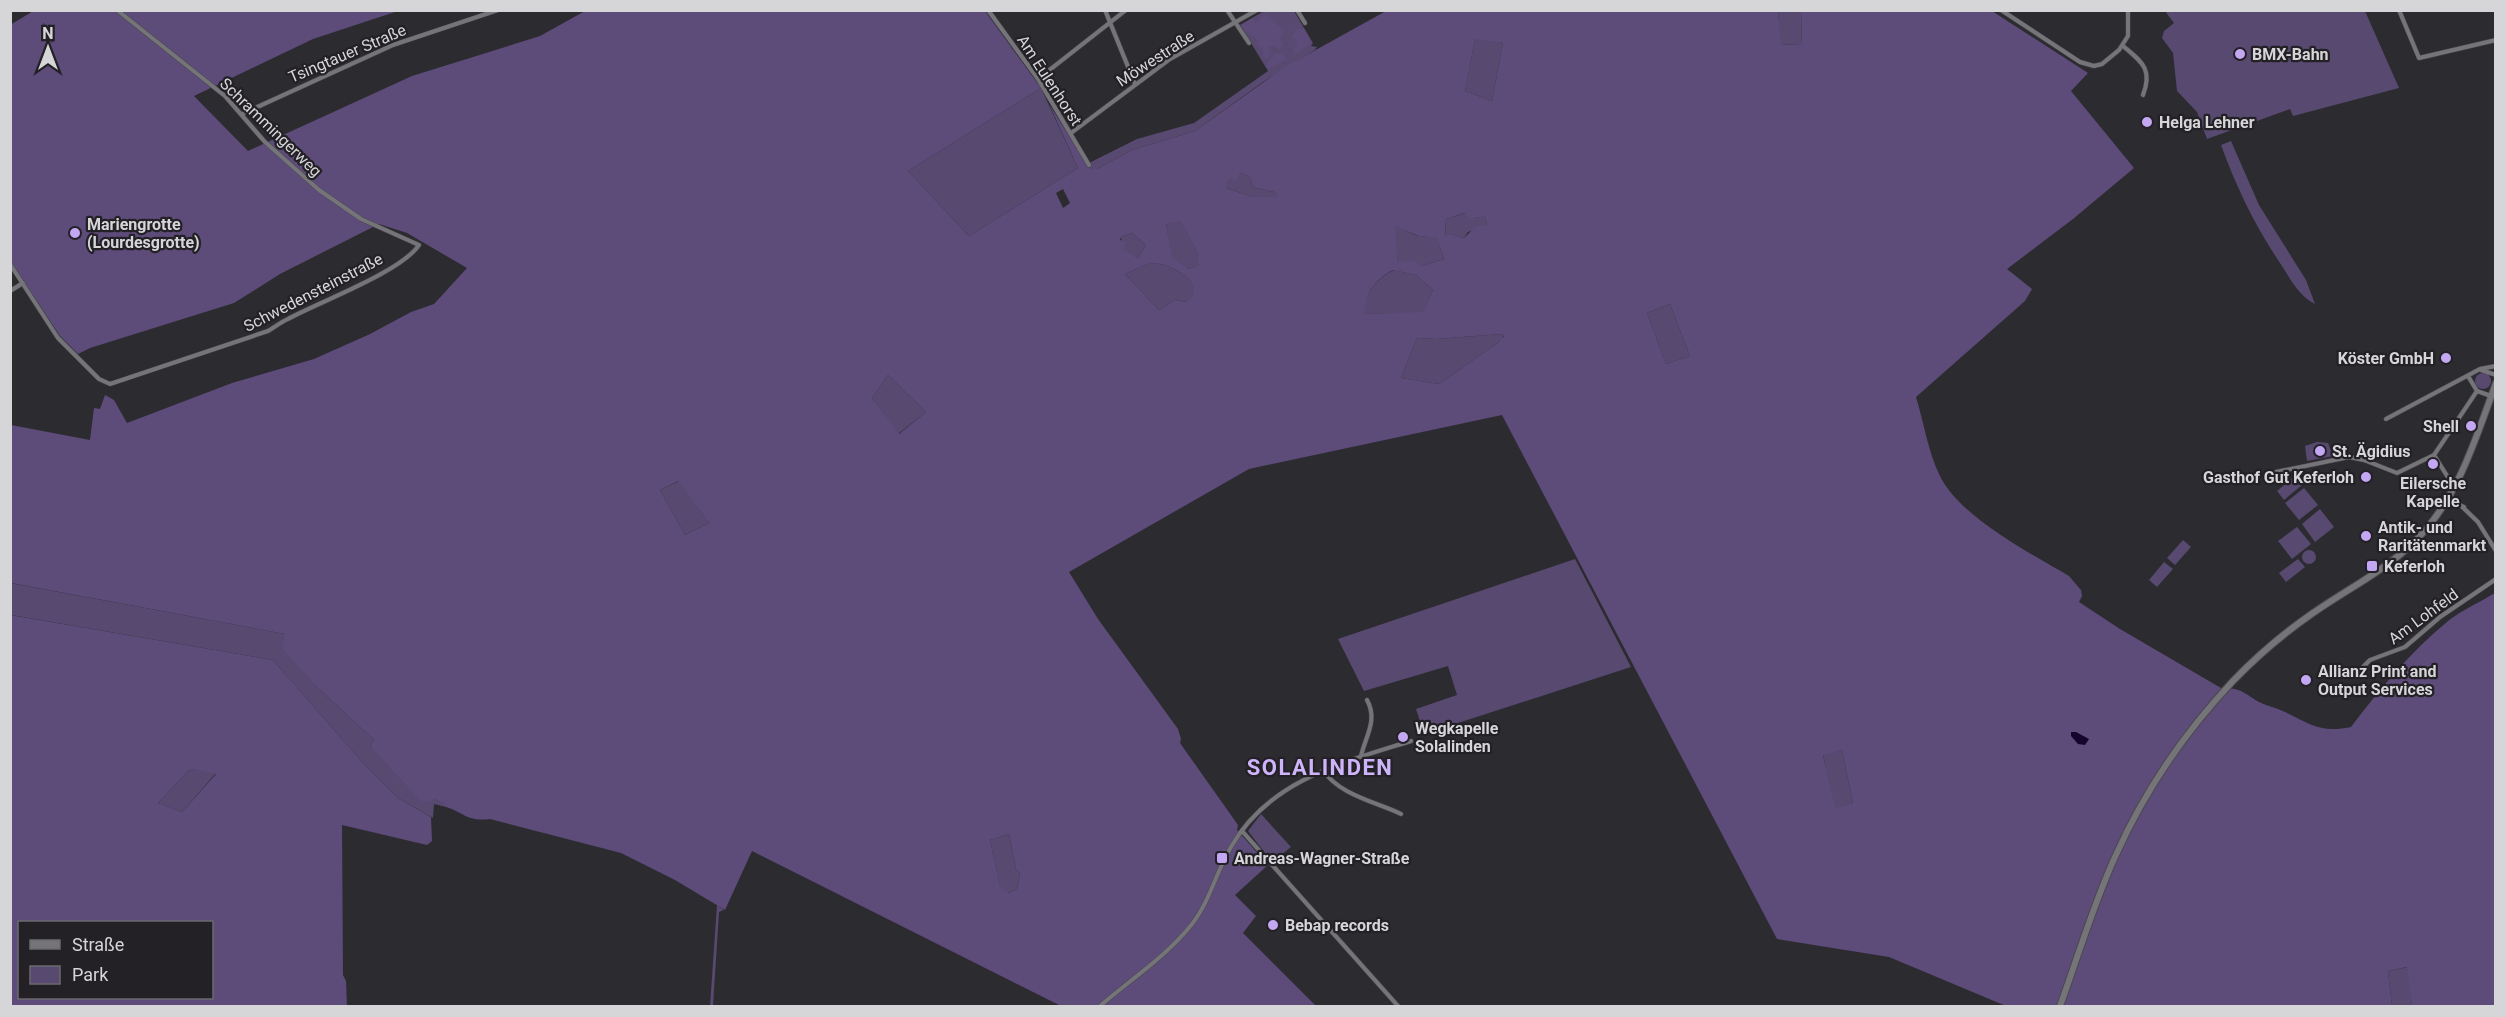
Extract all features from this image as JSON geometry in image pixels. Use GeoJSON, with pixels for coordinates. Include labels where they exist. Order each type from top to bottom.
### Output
{"type":"FeatureCollection","features":[{"type":"Feature","properties":{"kind":"main road"},"geometry":{"type":"LineString","coordinates":[[2060,1006],[2101,892],[2124,838],[2154,783],[2193,728],[2232,682],[2268,648],[2313,613],[2400,555],[2426,529],[2455,488],[2496,383]]}},
{"type":"Feature","properties":{"kind":"street","name":"Schrammingerweg"},"geometry":{"type":"LineString","coordinates":[[117,10],[225,96],[279,156],[336,203],[361,219],[419,245]]}},
{"type":"Feature","properties":{"kind":"street","name":"Tsingtauer Straße"},"geometry":{"type":"LineString","coordinates":[[242,114],[393,45],[498,10]]}},
{"type":"Feature","properties":{"kind":"street","name":"Am Eulenhorst"},"geometry":{"type":"LineString","coordinates":[[988,10],[1038,79],[1089,165]]}},
{"type":"Feature","properties":{"kind":"street"},"geometry":{"type":"LineString","coordinates":[[1105,10],[1135,84]]}},
{"type":"Feature","properties":{"kind":"street"},"geometry":{"type":"LineString","coordinates":[[1038,79],[1126,10]]}},
{"type":"Feature","properties":{"kind":"street"},"geometry":{"type":"LineString","coordinates":[[1227,10],[1249,43]]}},
{"type":"Feature","properties":{"kind":"street","name":"Möwestraße"},"geometry":{"type":"LineString","coordinates":[[1071,133],[1170,59],[1257,10]]}},
{"type":"Feature","properties":{"kind":"street"},"geometry":{"type":"LineString","coordinates":[[1296,10],[1305,23]]}},
{"type":"Feature","properties":{"kind":"street"},"geometry":{"type":"LineString","coordinates":[[2001,10],[2086,64],[2094,66],[2102,64],[2123,46],[2128,36],[2128,10]]}},
{"type":"Feature","properties":{"kind":"street"},"geometry":{"type":"LineString","coordinates":[[2399,11],[2419,57],[2496,40]]}},
{"type":"Feature","properties":{"kind":"street"},"geometry":{"type":"LineString","coordinates":[[2123,46],[2146,70],[2148,78],[2143,94]]}},
{"type":"Feature","properties":{"kind":"street","name":"Schwedensteinstraße"},"geometry":{"type":"LineString","coordinates":[[23,282],[39,312],[58,338],[99,379],[110,384],[268,331],[287,319],[384,271],[408,256],[419,245]]}},
{"type":"Feature","properties":{"kind":"street"},"geometry":{"type":"LineString","coordinates":[[10,264],[23,282],[10,291]]}},
{"type":"Feature","properties":{"kind":"street"},"geometry":{"type":"LineString","coordinates":[[2386,419],[2480,369],[2496,366]]}},
{"type":"Feature","properties":{"kind":"street"},"geometry":{"type":"LineString","coordinates":[[2480,369],[2496,375]]}},
{"type":"Feature","properties":{"kind":"street"},"geometry":{"type":"LineString","coordinates":[[2468,376],[2477,391],[2491,396]]}},
{"type":"Feature","properties":{"kind":"street"},"geometry":{"type":"LineString","coordinates":[[2276,472],[2349,457],[2364,459],[2397,473],[2434,455],[2477,391]]}},
{"type":"Feature","properties":{"kind":"street"},"geometry":{"type":"LineString","coordinates":[[2434,455],[2455,488]]}},
{"type":"Feature","properties":{"kind":"street"},"geometry":{"type":"LineString","coordinates":[[2450,495],[2478,522],[2496,550]]}},
{"type":"Feature","properties":{"kind":"street"},"geometry":{"type":"LineString","coordinates":[[2446,501],[2464,507]]}},
{"type":"Feature","properties":{"kind":"street","name":"Am Lohfeld"},"geometry":{"type":"LineString","coordinates":[[2363,667],[2370,660],[2405,647],[2440,617],[2496,579]]}},
{"type":"Feature","properties":{"kind":"street"},"geometry":{"type":"LineString","coordinates":[[1361,756],[1373,721],[1367,700]]}},
{"type":"Feature","properties":{"kind":"street"},"geometry":{"type":"LineString","coordinates":[[1100,1006],[1189,928],[1201,911],[1224,859],[1242,831],[1255,815],[1283,791],[1323,770],[1412,741]]}},
{"type":"Feature","properties":{"kind":"street"},"geometry":{"type":"LineString","coordinates":[[1323,770],[1339,787],[1401,814]]}},
{"type":"Feature","properties":{"kind":"street"},"geometry":{"type":"LineString","coordinates":[[1242,831],[1398,1006]]}},
{"type":"Feature","properties":{"kind":"green space"},"geometry":{"type":"Polygon","coordinates":[[[1264,11],[1294,11],[1313,43],[1311,46],[1317,47],[1315,50],[1263,82],[1195,131],[1132,150],[1097,169],[1092,169],[1087,164],[1137,139],[1194,123],[1268,71],[1240,25],[1264,11]]]}},
{"type":"Feature","properties":{"kind":"green space"},"geometry":{"type":"Polygon","coordinates":[[[1778,11],[1801,11],[1802,44],[1780,45],[1778,11]]]}},
{"type":"Feature","properties":{"kind":"green space"},"geometry":{"type":"Polygon","coordinates":[[[2165,11],[2365,11],[2399,88],[2293,116],[2290,109],[2207,139],[2197,112],[2177,91],[2173,53],[2162,38],[2164,31],[2174,23],[2165,11]]]}},
{"type":"Feature","properties":{"kind":"green space"},"geometry":{"type":"Polygon","coordinates":[[[1475,38],[1503,43],[1492,101],[1465,91],[1475,38]]]}},
{"type":"Feature","properties":{"kind":"green space"},"geometry":{"type":"Polygon","coordinates":[[[1041,88],[1078,168],[969,236],[908,171],[1041,88]]]}},
{"type":"Feature","properties":{"kind":"green space"},"geometry":{"type":"Polygon","coordinates":[[[2231,141],[2259,205],[2306,280],[2315,304],[2304,297],[2292,282],[2248,208],[2221,145],[2231,141]]]}},
{"type":"Feature","properties":{"kind":"green space"},"geometry":{"type":"Polygon","coordinates":[[[1240,173],[1249,176],[1253,187],[1274,192],[1279,197],[1253,197],[1226,188],[1226,181],[1240,173]]]}},
{"type":"Feature","properties":{"kind":"green space"},"geometry":{"type":"Polygon","coordinates":[[[1466,213],[1476,218],[1485,215],[1487,225],[1468,232],[1464,238],[1451,234],[1445,237],[1446,219],[1466,213]]]}},
{"type":"Feature","properties":{"kind":"green space"},"geometry":{"type":"Polygon","coordinates":[[[1181,220],[1197,252],[1200,265],[1189,269],[1171,257],[1166,223],[1181,220]]]}},
{"type":"Feature","properties":{"kind":"green space"},"geometry":{"type":"Polygon","coordinates":[[[1394,225],[1417,236],[1437,237],[1444,259],[1422,266],[1398,263],[1394,225]]]}},
{"type":"Feature","properties":{"kind":"green space"},"geometry":{"type":"Polygon","coordinates":[[[1132,233],[1146,245],[1138,258],[1122,249],[1121,237],[1132,233]]]}},
{"type":"Feature","properties":{"kind":"green space"},"geometry":{"type":"Polygon","coordinates":[[[1147,264],[1164,265],[1185,276],[1193,286],[1192,297],[1187,302],[1175,300],[1159,310],[1125,274],[1147,264]]]}},
{"type":"Feature","properties":{"kind":"green space"},"geometry":{"type":"Polygon","coordinates":[[[1394,270],[1416,275],[1433,290],[1423,313],[1364,314],[1366,300],[1372,288],[1394,270]]]}},
{"type":"Feature","properties":{"kind":"green space"},"geometry":{"type":"Polygon","coordinates":[[[1670,304],[1690,356],[1666,364],[1647,313],[1670,304]]]}},
{"type":"Feature","properties":{"kind":"green space"},"geometry":{"type":"Polygon","coordinates":[[[1502,334],[1504,338],[1499,342],[1439,384],[1401,378],[1417,338],[1436,339],[1502,334]]]}},
{"type":"Feature","properties":{"kind":"green space"},"geometry":{"type":"Polygon","coordinates":[[[2480,373],[2486,373],[2491,381],[2489,387],[2480,389],[2475,384],[2475,378],[2480,373]]]}},
{"type":"Feature","properties":{"kind":"green space"},"geometry":{"type":"Polygon","coordinates":[[[888,375],[926,412],[898,434],[872,398],[888,375]]]}},
{"type":"Feature","properties":{"kind":"green space"},"geometry":{"type":"Polygon","coordinates":[[[2317,442],[2328,443],[2333,456],[2307,461],[2305,446],[2317,442]]]}},
{"type":"Feature","properties":{"kind":"green space"},"geometry":{"type":"Polygon","coordinates":[[[2295,476],[2302,485],[2284,500],[2277,491],[2295,476]]]}},
{"type":"Feature","properties":{"kind":"green space"},"geometry":{"type":"Polygon","coordinates":[[[679,481],[709,523],[685,535],[660,490],[679,481]]]}},
{"type":"Feature","properties":{"kind":"green space"},"geometry":{"type":"Polygon","coordinates":[[[2304,488],[2318,505],[2299,520],[2285,503],[2304,488]]]}},
{"type":"Feature","properties":{"kind":"green space"},"geometry":{"type":"Polygon","coordinates":[[[2320,509],[2334,527],[2315,542],[2302,524],[2320,509]]]}},
{"type":"Feature","properties":{"kind":"green space"},"geometry":{"type":"Polygon","coordinates":[[[2297,527],[2311,544],[2292,559],[2278,541],[2297,527]]]}},
{"type":"Feature","properties":{"kind":"green space"},"geometry":{"type":"Polygon","coordinates":[[[2183,540],[2191,547],[2175,565],[2167,558],[2183,540]]]}},
{"type":"Feature","properties":{"kind":"green space"},"geometry":{"type":"Polygon","coordinates":[[[2309,550],[2314,552],[2316,557],[2314,562],[2309,564],[2304,562],[2302,557],[2304,552],[2309,550]]]}},
{"type":"Feature","properties":{"kind":"green space"},"geometry":{"type":"Polygon","coordinates":[[[1575,559],[1631,667],[1424,734],[1416,709],[1457,695],[1448,666],[1364,691],[1338,639],[1575,559]]]}},
{"type":"Feature","properties":{"kind":"green space"},"geometry":{"type":"Polygon","coordinates":[[[2298,559],[2305,567],[2286,582],[2279,573],[2298,559]]]}},
{"type":"Feature","properties":{"kind":"green space"},"geometry":{"type":"Polygon","coordinates":[[[2164,562],[2173,569],[2157,587],[2149,580],[2164,562]]]}},
{"type":"Feature","properties":{"kind":"green space"},"geometry":{"type":"Polygon","coordinates":[[[10,583],[285,634],[316,686],[374,740],[370,746],[434,799],[446,804],[446,807],[434,804],[433,818],[398,798],[363,763],[273,660],[11,615],[10,583]]]}},
{"type":"Feature","properties":{"kind":"green space"},"geometry":{"type":"Polygon","coordinates":[[[1842,750],[1853,803],[1834,809],[1823,754],[1842,750]]]}},
{"type":"Feature","properties":{"kind":"green space"},"geometry":{"type":"Polygon","coordinates":[[[190,769],[216,773],[182,812],[158,803],[190,769]]]}},
{"type":"Feature","properties":{"kind":"green space"},"geometry":{"type":"Polygon","coordinates":[[[1261,814],[1291,847],[1272,862],[1248,831],[1261,814]]]}},
{"type":"Feature","properties":{"kind":"green space"},"geometry":{"type":"Polygon","coordinates":[[[1009,834],[1016,869],[1020,873],[1017,889],[1009,893],[1000,887],[990,840],[1009,834]]]}},
{"type":"Feature","properties":{"kind":"green space"},"geometry":{"type":"Polygon","coordinates":[[[717,905],[724,910],[719,912],[713,1006],[710,1006],[717,905]]]}},
{"type":"Feature","properties":{"kind":"green space"},"geometry":{"type":"Polygon","coordinates":[[[2408,967],[2412,1006],[2392,1006],[2388,971],[2408,967]]]}},
{"type":"Feature","properties":{"kind":"shaded area"},"geometry":{"type":"Polygon","coordinates":[[[35,10],[398,11],[313,39],[194,96],[248,151],[412,76],[540,36],[585,11],[985,11],[1041,88],[908,171],[969,236],[1078,168],[1049,104],[1087,164],[1092,169],[1097,169],[1132,150],[1195,131],[1285,67],[1386,11],[1778,11],[1781,45],[1802,44],[1801,11],[1992,11],[2088,73],[2071,91],[2134,168],[2073,219],[2007,269],[2032,289],[2025,301],[1916,397],[1929,447],[1940,476],[1963,506],[1979,520],[2069,576],[2081,590],[2082,596],[2079,602],[2120,629],[2221,688],[2242,691],[2262,703],[2324,728],[2351,727],[2396,671],[2421,645],[2459,613],[2495,593],[2495,1006],[2412,1006],[2407,967],[2388,971],[2392,1006],[2006,1006],[1889,957],[1777,939],[1502,415],[1249,469],[1069,572],[1098,619],[1178,729],[1180,743],[1238,825],[1237,830],[1268,865],[1235,895],[1256,916],[1243,933],[1316,1006],[1061,1006],[752,851],[725,910],[675,880],[621,853],[490,819],[471,818],[434,799],[430,802],[421,801],[370,746],[374,740],[316,686],[282,648],[285,634],[11,583],[11,425],[90,440],[94,408],[100,409],[105,395],[114,400],[127,423],[232,383],[314,359],[370,334],[411,312],[434,304],[467,268],[407,233],[379,224],[280,274],[234,303],[90,348],[78,354],[60,336],[11,262],[10,25],[35,10]],[[1475,39],[1465,91],[1492,101],[1503,43],[1475,39]],[[1240,173],[1236,181],[1233,178],[1227,181],[1226,188],[1253,197],[1278,197],[1274,192],[1253,187],[1249,176],[1240,173]],[[1063,189],[1056,193],[1063,208],[1070,203],[1063,189]],[[1465,213],[1446,219],[1445,236],[1451,234],[1464,238],[1476,226],[1487,225],[1485,216],[1470,219],[1465,213]],[[1181,221],[1166,224],[1172,257],[1189,269],[1199,265],[1197,252],[1181,221]],[[1395,226],[1398,262],[1413,260],[1422,266],[1444,259],[1437,238],[1418,236],[1395,226]],[[1132,233],[1121,237],[1120,240],[1126,242],[1123,249],[1138,258],[1146,245],[1132,233]],[[1147,264],[1125,274],[1159,310],[1175,300],[1186,302],[1192,297],[1194,291],[1190,281],[1179,271],[1162,264],[1147,264]],[[1393,270],[1376,282],[1369,293],[1365,314],[1423,312],[1433,290],[1416,275],[1393,270]],[[1670,304],[1647,313],[1666,364],[1690,356],[1670,304]],[[1502,334],[1436,339],[1417,338],[1401,378],[1439,384],[1504,337],[1502,334]],[[888,375],[872,398],[899,434],[926,412],[888,375]],[[678,481],[660,490],[685,535],[709,523],[678,481]],[[1842,750],[1823,755],[1835,808],[1853,803],[1842,750]],[[1009,834],[990,840],[1000,886],[1009,893],[1017,889],[1020,873],[1016,869],[1009,834]]]}},
{"type":"Feature","properties":{"kind":"shaded area"},"geometry":{"type":"Polygon","coordinates":[[[1265,14],[1285,31],[1279,40],[1282,42],[1282,47],[1279,49],[1274,46],[1268,47],[1271,54],[1267,59],[1263,56],[1263,48],[1258,46],[1256,38],[1246,32],[1241,25],[1253,18],[1255,23],[1265,14]]]}},
{"type":"Feature","properties":{"kind":"shaded area"},"geometry":{"type":"Polygon","coordinates":[[[1296,29],[1304,29],[1312,43],[1294,55],[1296,39],[1291,39],[1296,29]]]}},
{"type":"Feature","properties":{"kind":"shaded area"},"geometry":{"type":"Polygon","coordinates":[[[1274,54],[1282,54],[1287,59],[1268,69],[1266,66],[1274,54]]]}},
{"type":"Feature","properties":{"kind":"shaded area"},"geometry":{"type":"Polygon","coordinates":[[[10,615],[273,660],[363,763],[398,798],[431,817],[432,841],[427,845],[342,825],[343,975],[346,981],[347,1006],[11,1006],[10,615]],[[190,769],[158,803],[182,812],[216,774],[190,769]]]}},
{"type":"Feature","properties":{"kind":"shaded area"},"geometry":{"type":"Polygon","coordinates":[[[2071,732],[2076,732],[2089,739],[2085,745],[2078,744],[2071,736],[2071,732]]]}},
{"type":"Feature","properties":{"kind":"place","name":"BMX-Bahn"},"geometry":{"type":"Point","coordinates":[2240,54]}},
{"type":"Feature","properties":{"kind":"place","name":"Helga Lehner"},"geometry":{"type":"Point","coordinates":[2147,122]}},
{"type":"Feature","properties":{"kind":"place","name":"Mariengrotte (Lourdesgrotte)"},"geometry":{"type":"Point","coordinates":[75,233]}},
{"type":"Feature","properties":{"kind":"place","name":"Köster GmbH"},"geometry":{"type":"Point","coordinates":[2446,358]}},
{"type":"Feature","properties":{"kind":"place","name":"Shell"},"geometry":{"type":"Point","coordinates":[2471,426]}},
{"type":"Feature","properties":{"kind":"place","name":"St. Ägidius"},"geometry":{"type":"Point","coordinates":[2320,451]}},
{"type":"Feature","properties":{"kind":"place","name":"Eilersche Kapelle"},"geometry":{"type":"Point","coordinates":[2433,464]}},
{"type":"Feature","properties":{"kind":"place","name":"Gasthof Gut Keferloh"},"geometry":{"type":"Point","coordinates":[2366,477]}},
{"type":"Feature","properties":{"kind":"place","name":"Antik- und Raritätenmarkt"},"geometry":{"type":"Point","coordinates":[2366,536]}},
{"type":"Feature","properties":{"kind":"place","name":"Keferloh"},"geometry":{"type":"Point","coordinates":[2372,566]}},
{"type":"Feature","properties":{"kind":"place","name":"Allianz Print and Output Services"},"geometry":{"type":"Point","coordinates":[2306,680]}},
{"type":"Feature","properties":{"kind":"place","name":"Wegkapelle Solalinden"},"geometry":{"type":"Point","coordinates":[1403,737]}},
{"type":"Feature","properties":{"kind":"place","name":"Andreas-Wagner-Straße"},"geometry":{"type":"Point","coordinates":[1222,858]}},
{"type":"Feature","properties":{"kind":"place","name":"Bebap records"},"geometry":{"type":"Point","coordinates":[1273,925]}},
{"type":"Feature","properties":{"kind":"district","name":"SOLALINDEN"},"geometry":{"type":"Point","coordinates":[1320,767]}}]}
